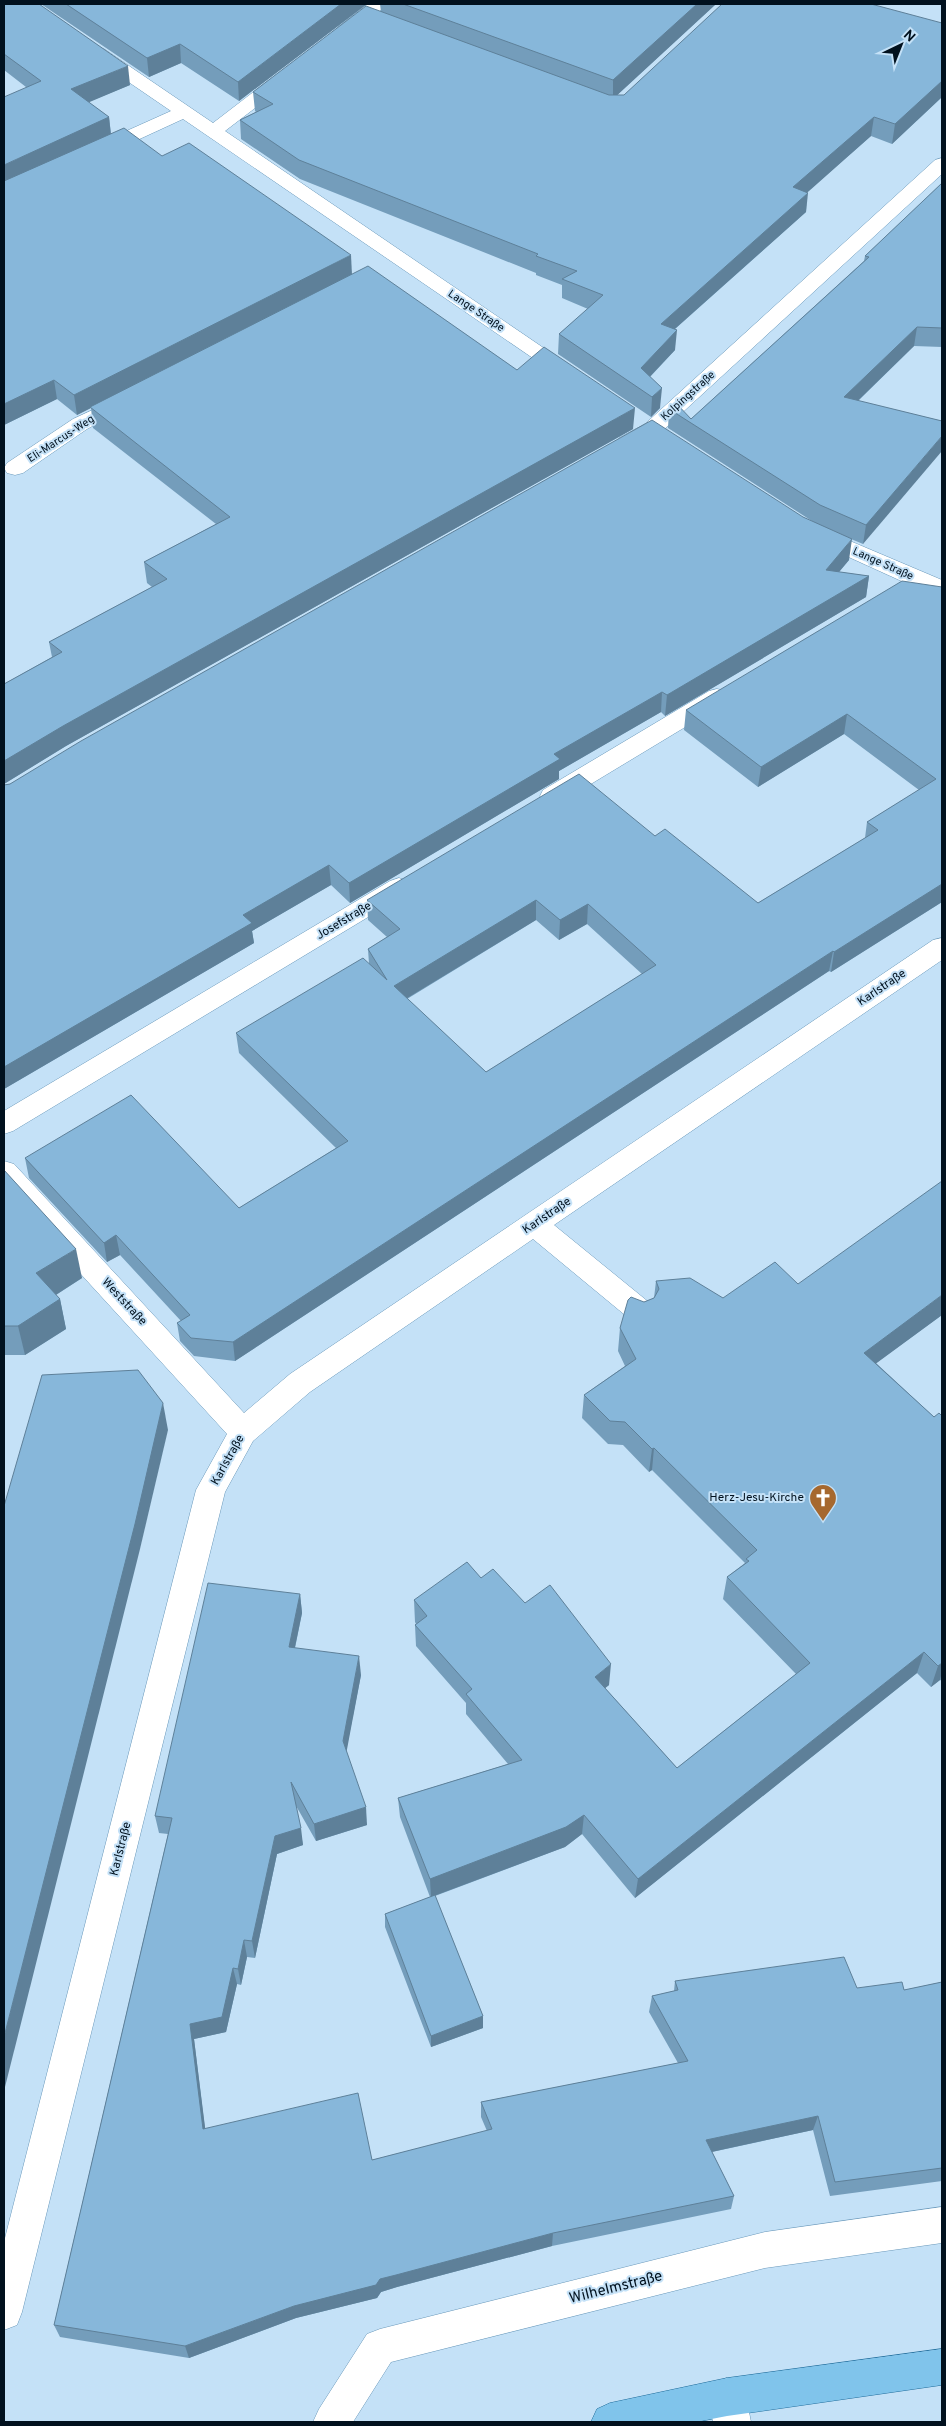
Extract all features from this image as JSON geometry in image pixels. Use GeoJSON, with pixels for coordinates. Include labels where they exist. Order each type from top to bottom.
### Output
{"type":"FeatureCollection","features":[{"type":"Feature","properties":{"kind":"main road"},"geometry":{"type":"LineString","coordinates":[[610,2422],[729,2410],[942,2367]]}},
{"type":"Feature","properties":{"kind":"street"},"geometry":{"type":"LineString","coordinates":[[326,45],[379,4]]}},
{"type":"Feature","properties":{"kind":"street"},"geometry":{"type":"LineString","coordinates":[[364,16],[383,22]]}},
{"type":"Feature","properties":{"kind":"street","name":"Lange Straße"},"geometry":{"type":"LineString","coordinates":[[84,43],[213,132],[392,265],[587,386]]}},
{"type":"Feature","properties":{"kind":"street"},"geometry":{"type":"LineString","coordinates":[[213,132],[296,68]]}},
{"type":"Feature","properties":{"kind":"street"},"geometry":{"type":"LineString","coordinates":[[85,158],[184,112]]}},
{"type":"Feature","properties":{"kind":"street","name":"Kolpingstraße"},"geometry":{"type":"LineString","coordinates":[[609,453],[652,429],[942,164]]}},
{"type":"Feature","properties":{"kind":"street","name":"Eli-Marcus-Weg"},"geometry":{"type":"LineString","coordinates":[[16,468],[80,424],[140,393]]}},
{"type":"Feature","properties":{"kind":"street","name":"Lange Straße"},"geometry":{"type":"LineString","coordinates":[[801,525],[916,579],[942,588]]}},
{"type":"Feature","properties":{"kind":"street"},"geometry":{"type":"LineString","coordinates":[[890,594],[916,579]]}},
{"type":"Feature","properties":{"kind":"street"},"geometry":{"type":"LineString","coordinates":[[532,808],[737,686]]}},
{"type":"Feature","properties":{"kind":"street","name":"Josefstraße"},"geometry":{"type":"LineString","coordinates":[[4,1124],[421,874]]}},
{"type":"Feature","properties":{"kind":"street","name":"Karlstraße"},"geometry":{"type":"LineString","coordinates":[[4,2312],[211,1490],[243,1432],[300,1383],[942,947]]}},
{"type":"Feature","properties":{"kind":"street","name":"Weststraße"},"geometry":{"type":"LineString","coordinates":[[4,1172],[243,1432]]}},
{"type":"Feature","properties":{"kind":"street"},"geometry":{"type":"LineString","coordinates":[[535,1225],[641,1312]]}},
{"type":"Feature","properties":{"kind":"street","name":"Wilhelmstraße"},"geometry":{"type":"LineString","coordinates":[[332,2422],[380,2347],[765,2250],[942,2225]]}},
{"type":"Feature","properties":{"kind":"building"},"geometry":{"type":"Polygon","coordinates":[[[4,4],[39,4],[128,66],[71,89],[109,117],[4,165],[4,97],[41,81],[4,54],[4,4]]]}},
{"type":"Feature","properties":{"kind":"building"},"geometry":{"type":"Polygon","coordinates":[[[66,4],[341,4],[238,82],[180,44],[147,58],[66,4]]]}},
{"type":"Feature","properties":{"kind":"building"},"geometry":{"type":"Polygon","coordinates":[[[403,4],[697,4],[613,80],[403,4]]]}},
{"type":"Feature","properties":{"kind":"building"},"geometry":{"type":"Polygon","coordinates":[[[722,4],[871,4],[942,23],[942,81],[895,124],[874,117],[793,187],[808,193],[661,324],[677,330],[641,368],[662,388],[652,397],[559,334],[603,295],[562,279],[577,271],[299,160],[240,120],[273,104],[253,92],[366,6],[609,95],[624,95],[722,4]]]}},
{"type":"Feature","properties":{"kind":"building"},"geometry":{"type":"Polygon","coordinates":[[[124,128],[162,156],[189,143],[351,255],[74,395],[54,380],[4,404],[4,181],[124,128]]]}},
{"type":"Feature","properties":{"kind":"building"},"geometry":{"type":"Polygon","coordinates":[[[942,183],[942,328],[917,327],[844,397],[942,421],[942,436],[866,525],[820,505],[669,409],[676,403],[691,419],[869,257],[865,256],[942,183]]]}},
{"type":"Feature","properties":{"kind":"building"},"geometry":{"type":"Polygon","coordinates":[[[368,266],[517,370],[544,347],[635,408],[63,726],[4,761],[4,684],[62,652],[49,642],[167,579],[144,562],[230,517],[90,407],[368,266]]]}},
{"type":"Feature","properties":{"kind":"building"},"geometry":{"type":"Polygon","coordinates":[[[652,420],[803,517],[852,539],[826,570],[869,576],[667,695],[662,692],[554,754],[560,759],[349,883],[329,865],[243,915],[252,923],[4,1067],[4,785],[10,784],[81,741],[652,420]]]}},
{"type":"Feature","properties":{"kind":"building"},"geometry":{"type":"Polygon","coordinates":[[[902,581],[942,587],[942,884],[833,951],[233,1342],[191,1338],[177,1323],[190,1315],[116,1235],[104,1243],[25,1158],[131,1095],[239,1208],[348,1141],[236,1033],[363,958],[387,980],[368,949],[400,929],[367,900],[579,774],[655,836],[665,829],[758,903],[878,830],[867,822],[936,779],[847,714],[761,767],[686,710],[902,581]],[[536,900],[394,986],[486,1072],[656,965],[588,904],[560,920],[536,900]]]}},
{"type":"Feature","properties":{"kind":"building"},"geometry":{"type":"Polygon","coordinates":[[[4,1170],[76,1249],[36,1273],[60,1299],[18,1326],[4,1326],[4,1170]]]}},
{"type":"Feature","properties":{"kind":"building"},"geometry":{"type":"Polygon","coordinates":[[[942,1181],[942,1295],[864,1353],[934,1417],[939,1413],[942,1416],[942,1663],[938,1666],[924,1652],[638,1879],[584,1815],[566,1827],[430,1879],[398,1798],[522,1760],[466,1694],[472,1689],[415,1625],[427,1616],[414,1600],[467,1562],[481,1578],[493,1569],[525,1603],[550,1585],[611,1664],[595,1677],[677,1768],[810,1663],[727,1577],[749,1561],[746,1559],[757,1550],[654,1448],[652,1449],[625,1422],[610,1421],[584,1395],[636,1359],[620,1328],[628,1300],[631,1297],[644,1302],[654,1298],[659,1289],[656,1281],[690,1278],[723,1298],[775,1262],[798,1284],[942,1181]]]}},
{"type":"Feature","properties":{"kind":"building"},"geometry":{"type":"Polygon","coordinates":[[[138,1370],[163,1403],[135,1524],[4,2037],[4,1506],[42,1375],[138,1370]]]}},
{"type":"Feature","properties":{"kind":"building"},"geometry":{"type":"Polygon","coordinates":[[[208,1583],[300,1594],[289,1647],[359,1656],[343,1741],[366,1807],[314,1824],[291,1782],[301,1828],[275,1836],[252,1941],[244,1940],[238,1969],[233,1968],[222,2017],[190,2024],[203,2129],[358,2093],[372,2160],[492,2129],[481,2102],[688,2061],[652,1996],[678,1990],[675,1981],[844,1957],[857,1988],[902,1982],[904,1990],[942,1982],[942,2168],[835,2182],[818,2116],[706,2140],[734,2196],[553,2233],[380,2279],[376,2285],[294,2306],[185,2346],[54,2325],[172,1818],[155,1816],[208,1583]]]}},
{"type":"Feature","properties":{"kind":"building"},"geometry":{"type":"Polygon","coordinates":[[[435,1895],[483,2016],[431,2036],[385,1914],[435,1895]]]}},
{"type":"Feature","properties":{"kind":"place","name":"Herz-Jesu-Kirche"},"geometry":{"type":"Point","coordinates":[823,1522]}}]}
